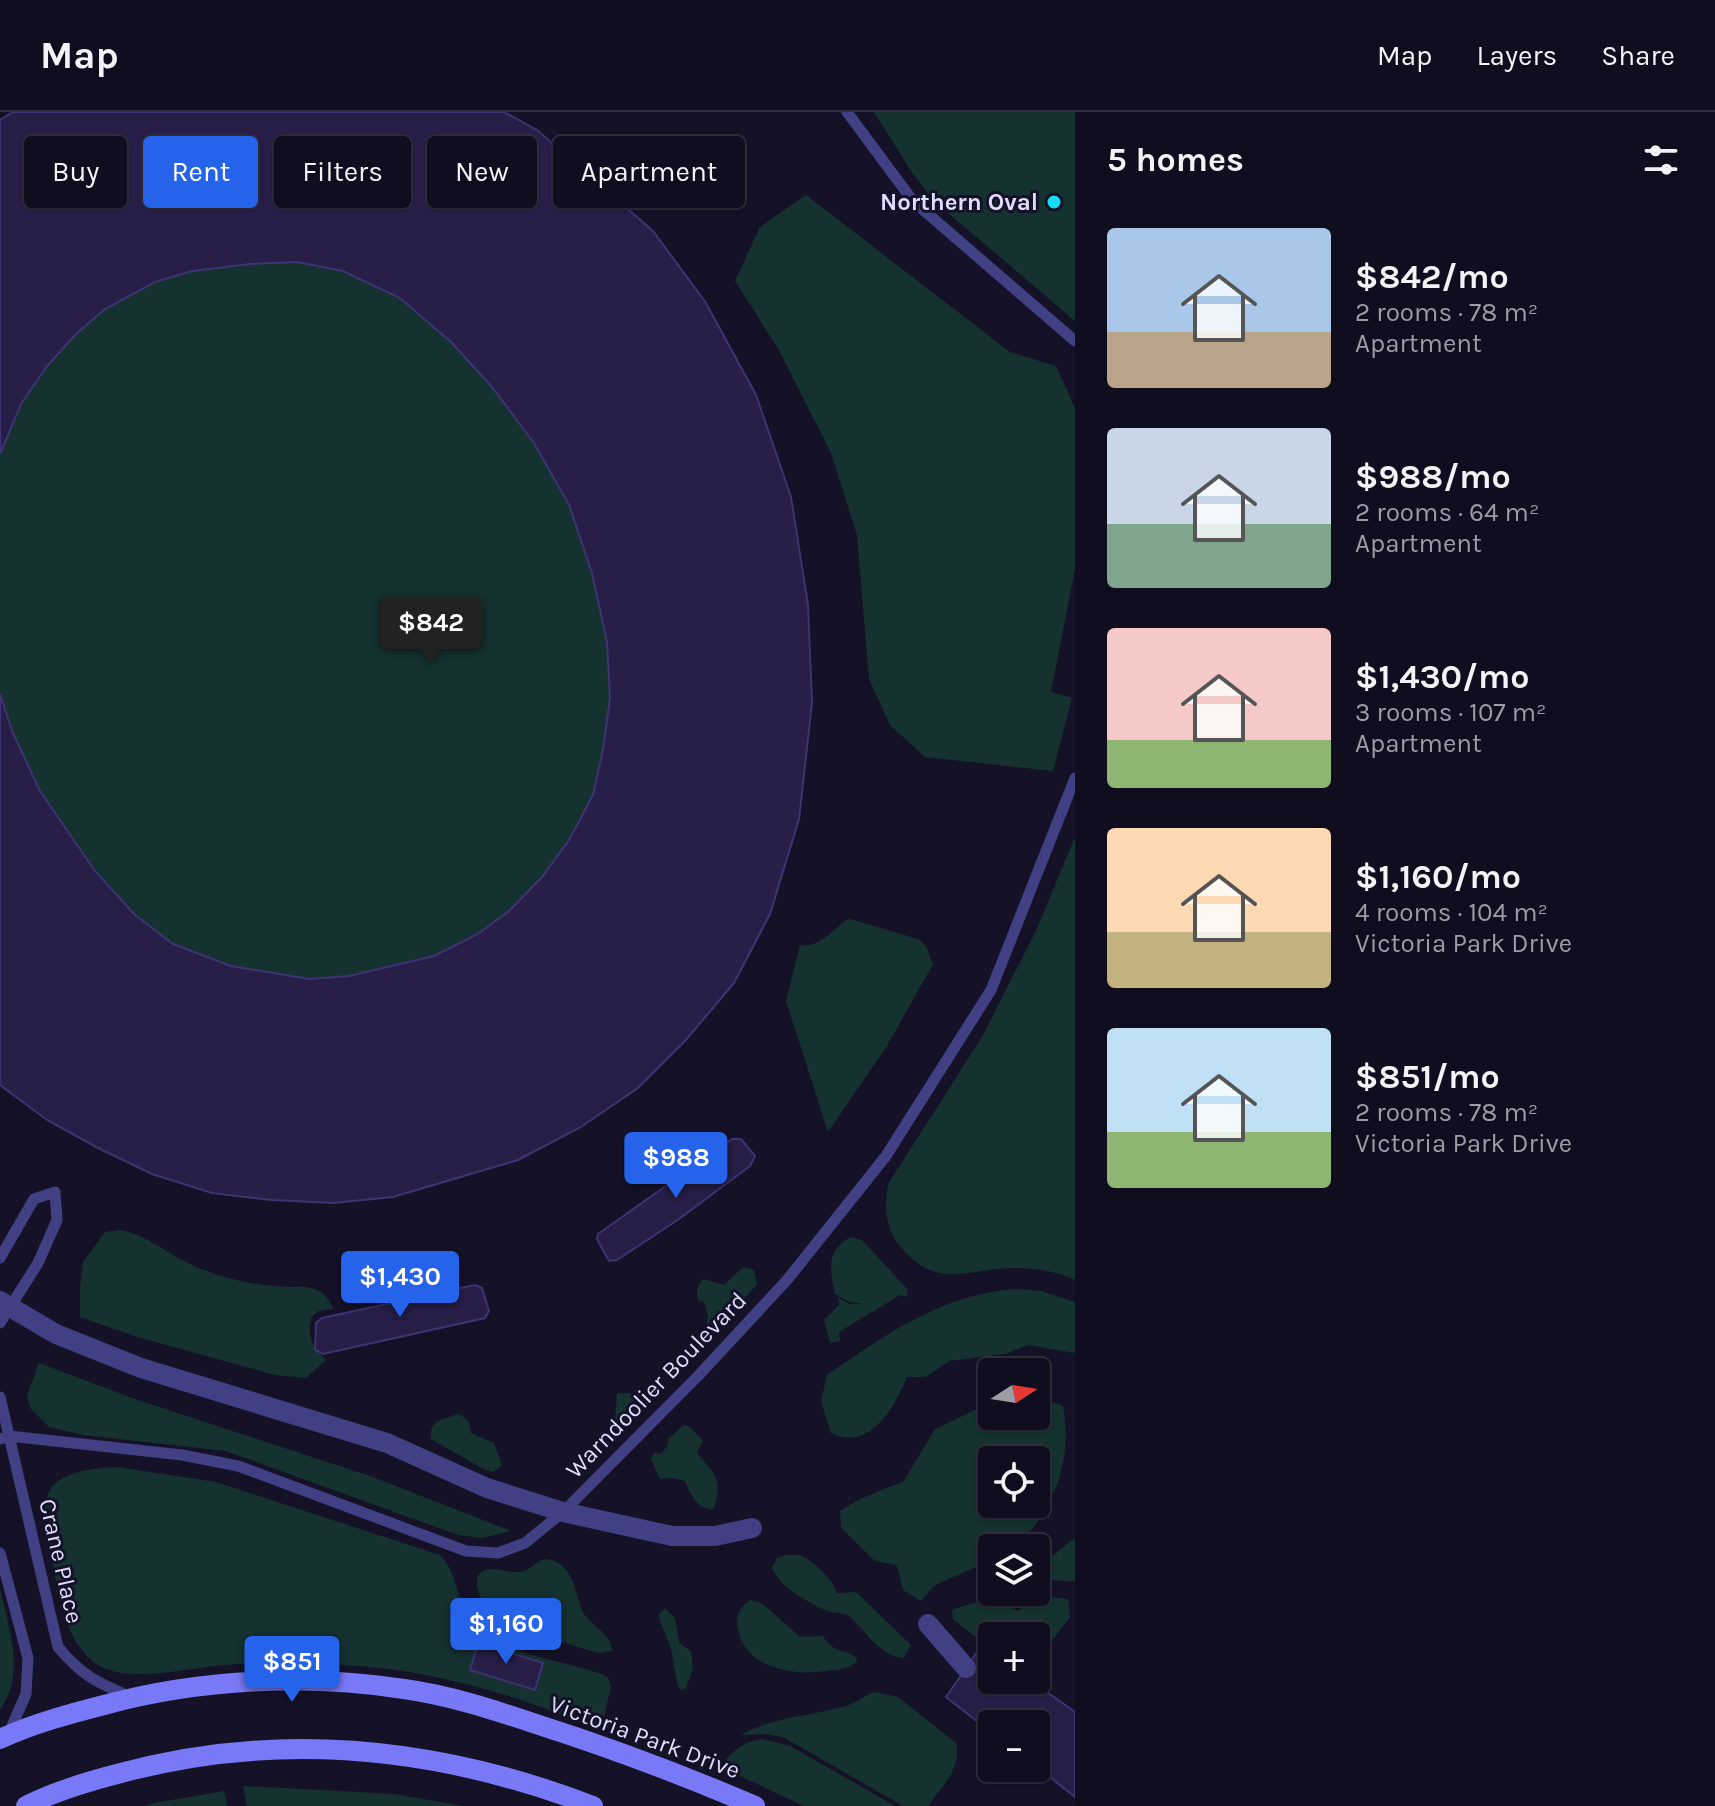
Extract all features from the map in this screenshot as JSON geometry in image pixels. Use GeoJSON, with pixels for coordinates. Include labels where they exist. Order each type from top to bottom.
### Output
{"type":"FeatureCollection","features":[{"type":"Feature","properties":{"kind":"street"},"geometry":{"type":"LineString","coordinates":[[3,1310],[141,1368],[387,1443],[487,1488],[563,1512],[672,1536],[715,1536],[752,1528]]}},
{"type":"Feature","properties":{"kind":"street"},"geometry":{"type":"LineString","coordinates":[[928,1624],[966,1668]]}},
{"type":"Feature","properties":{"kind":"street","name":"Victoria Park Drive"},"geometry":{"type":"LineString","coordinates":[[4,1738],[69,1714],[131,1697],[228,1683],[331,1682],[390,1688],[479,1706],[581,1738],[755,1806]]}},
{"type":"Feature","properties":{"kind":"street"},"geometry":{"type":"LineString","coordinates":[[26,1806],[85,1783],[146,1766],[195,1757],[273,1749],[347,1749],[421,1757],[516,1780],[593,1806]]}},
{"type":"Feature","properties":{"kind":"lane"},"geometry":{"type":"LineString","coordinates":[[847,112],[913,201],[1075,341]]}},
{"type":"Feature","properties":{"kind":"lane","name":"Warndoolier Boulevard"},"geometry":{"type":"LineString","coordinates":[[5,1438],[182,1455],[238,1466],[466,1551],[498,1553],[525,1543],[563,1512],[698,1376],[787,1280],[886,1156],[991,990],[1075,778]]}},
{"type":"Feature","properties":{"kind":"lane"},"geometry":{"type":"LineString","coordinates":[[0,1258],[34,1199],[55,1192],[57,1220],[38,1263],[3,1310]]}},
{"type":"Feature","properties":{"kind":"lane","name":"Crane Place"},"geometry":{"type":"LineString","coordinates":[[0,1397],[5,1438],[58,1647],[75,1669],[131,1697]]}},
{"type":"Feature","properties":{"kind":"lane"},"geometry":{"type":"LineString","coordinates":[[0,1553],[28,1658],[26,1694],[4,1738]]}},
{"type":"Feature","properties":{"kind":"green space"},"geometry":{"type":"Polygon","coordinates":[[[13,112],[504,112],[537,130],[553,144],[553,208],[627,208],[653,231],[706,303],[756,395],[791,497],[808,605],[812,703],[799,819],[770,914],[734,983],[685,1041],[518,1160],[393,1197],[333,1203],[212,1193],[98,1148],[47,1120],[0,1085],[0,120],[13,112]]]}},
{"type":"Feature","properties":{"kind":"green space"},"geometry":{"type":"Polygon","coordinates":[[[874,112],[1075,112],[1075,321],[934,201],[874,112]]]}},
{"type":"Feature","properties":{"kind":"green space"},"geometry":{"type":"Polygon","coordinates":[[[806,195],[1010,352],[1056,366],[1075,408],[1075,569],[1051,692],[1072,698],[1053,771],[925,757],[890,725],[869,679],[857,535],[831,453],[779,350],[735,281],[760,227],[806,195]]]}},
{"type":"Feature","properties":{"kind":"green space"},"geometry":{"type":"Polygon","coordinates":[[[1075,837],[1075,1280],[1057,1273],[1026,1268],[958,1274],[937,1272],[916,1262],[893,1237],[886,1212],[888,1184],[982,1037],[1036,931],[1075,837]]]}},
{"type":"Feature","properties":{"kind":"green space"},"geometry":{"type":"Polygon","coordinates":[[[850,919],[918,939],[926,946],[933,964],[887,1046],[828,1132],[786,1001],[800,945],[819,941],[850,919]]]}},
{"type":"Feature","properties":{"kind":"green space"},"geometry":{"type":"Polygon","coordinates":[[[120,1230],[154,1243],[198,1268],[225,1277],[318,1290],[333,1309],[319,1311],[312,1316],[310,1335],[326,1360],[306,1378],[275,1375],[134,1336],[80,1317],[83,1262],[105,1232],[120,1230]]]}},
{"type":"Feature","properties":{"kind":"green space"},"geometry":{"type":"Polygon","coordinates":[[[851,1237],[862,1240],[908,1290],[907,1297],[900,1295],[839,1332],[840,1341],[830,1343],[824,1320],[839,1305],[838,1297],[849,1304],[863,1304],[850,1302],[835,1294],[833,1285],[833,1255],[851,1237]]]}},
{"type":"Feature","properties":{"kind":"green space"},"geometry":{"type":"Polygon","coordinates":[[[743,1267],[754,1270],[757,1284],[719,1328],[706,1326],[708,1316],[704,1302],[697,1297],[699,1284],[703,1279],[724,1285],[743,1267]]]}},
{"type":"Feature","properties":{"kind":"green space"},"geometry":{"type":"Polygon","coordinates":[[[1015,1289],[1041,1291],[1075,1302],[1075,1353],[1028,1345],[1006,1354],[949,1361],[926,1377],[907,1377],[888,1413],[869,1432],[858,1437],[831,1433],[821,1401],[827,1375],[893,1331],[938,1308],[962,1299],[1015,1289]]]}},
{"type":"Feature","properties":{"kind":"green space"},"geometry":{"type":"Polygon","coordinates":[[[39,1363],[135,1399],[370,1476],[511,1531],[482,1538],[458,1535],[226,1451],[83,1435],[49,1427],[30,1408],[27,1395],[39,1363]]]}},
{"type":"Feature","properties":{"kind":"green space"},"geometry":{"type":"Polygon","coordinates":[[[617,1393],[643,1394],[649,1398],[647,1406],[625,1427],[615,1422],[617,1393]]]}},
{"type":"Feature","properties":{"kind":"green space"},"geometry":{"type":"Polygon","coordinates":[[[1050,1402],[1063,1406],[1065,1446],[1050,1501],[1050,1446],[978,1446],[978,1518],[1039,1518],[1028,1534],[978,1534],[978,1566],[935,1585],[921,1601],[903,1590],[897,1565],[875,1561],[841,1528],[840,1511],[904,1481],[935,1429],[978,1409],[978,1430],[1050,1430],[1050,1402]]]}},
{"type":"Feature","properties":{"kind":"green space"},"geometry":{"type":"Polygon","coordinates":[[[459,1414],[469,1421],[471,1433],[494,1443],[502,1465],[494,1472],[485,1470],[431,1439],[435,1424],[459,1414]]]}},
{"type":"Feature","properties":{"kind":"green space"},"geometry":{"type":"Polygon","coordinates":[[[684,1425],[703,1440],[697,1453],[716,1478],[718,1492],[713,1510],[698,1504],[685,1481],[660,1479],[651,1459],[654,1453],[661,1454],[668,1445],[668,1439],[684,1425]]]}},
{"type":"Feature","properties":{"kind":"green space"},"geometry":{"type":"Polygon","coordinates":[[[117,1467],[216,1482],[440,1555],[451,1572],[468,1620],[484,1637],[517,1651],[608,1677],[611,1687],[601,1724],[593,1725],[476,1687],[389,1669],[284,1663],[131,1674],[103,1668],[93,1662],[73,1637],[54,1571],[46,1507],[48,1495],[61,1479],[83,1471],[117,1467]]]}},
{"type":"Feature","properties":{"kind":"green space"},"geometry":{"type":"Polygon","coordinates":[[[1075,1538],[1075,1582],[1050,1580],[1050,1557],[1075,1538]]]}},
{"type":"Feature","properties":{"kind":"green space"},"geometry":{"type":"Polygon","coordinates":[[[800,1555],[811,1562],[827,1577],[837,1593],[856,1592],[911,1645],[904,1658],[895,1657],[881,1648],[847,1615],[825,1610],[786,1587],[772,1567],[777,1558],[800,1555]]]}},
{"type":"Feature","properties":{"kind":"green space"},"geometry":{"type":"Polygon","coordinates":[[[546,1559],[563,1566],[572,1580],[583,1612],[608,1639],[612,1651],[598,1653],[500,1623],[491,1614],[479,1593],[477,1578],[480,1573],[489,1569],[519,1572],[546,1559]]]}},
{"type":"Feature","properties":{"kind":"green space"},"geometry":{"type":"Polygon","coordinates":[[[0,1589],[11,1635],[14,1666],[8,1696],[0,1710],[0,1589]]]}},
{"type":"Feature","properties":{"kind":"green space"},"geometry":{"type":"Polygon","coordinates":[[[1050,1597],[1068,1599],[1070,1617],[1050,1643],[1050,1622],[978,1622],[978,1639],[953,1619],[952,1610],[978,1602],[978,1606],[1009,1606],[1018,1611],[1026,1606],[1050,1606],[1050,1597]]]}},
{"type":"Feature","properties":{"kind":"green space"},"geometry":{"type":"Polygon","coordinates":[[[751,1600],[763,1604],[800,1637],[823,1636],[831,1646],[857,1658],[856,1662],[843,1669],[801,1672],[776,1668],[760,1661],[746,1648],[738,1631],[739,1613],[751,1600]]]}},
{"type":"Feature","properties":{"kind":"green space"},"geometry":{"type":"Polygon","coordinates":[[[665,1608],[675,1618],[679,1643],[691,1651],[693,1668],[686,1688],[681,1690],[671,1649],[658,1615],[665,1608]]]}},
{"type":"Feature","properties":{"kind":"green space"},"geometry":{"type":"Polygon","coordinates":[[[874,1692],[898,1697],[956,1743],[953,1769],[928,1806],[903,1806],[783,1737],[741,1735],[779,1721],[846,1706],[874,1692]]]}},
{"type":"Feature","properties":{"kind":"green space"},"geometry":{"type":"Polygon","coordinates":[[[762,1739],[790,1746],[895,1806],[804,1806],[721,1767],[738,1748],[762,1739]]]}},
{"type":"Feature","properties":{"kind":"green space"},"geometry":{"type":"Polygon","coordinates":[[[243,1786],[395,1794],[463,1806],[247,1806],[243,1786]]]}},
{"type":"Feature","properties":{"kind":"green space"},"geometry":{"type":"Polygon","coordinates":[[[224,1791],[227,1806],[146,1806],[154,1803],[224,1791]]]}},
{"type":"Feature","properties":{"kind":"building"},"geometry":{"type":"Polygon","coordinates":[[[13,112],[504,112],[537,130],[553,144],[553,208],[627,208],[653,231],[706,303],[756,395],[791,497],[808,605],[812,703],[799,819],[770,914],[734,983],[685,1041],[638,1088],[581,1127],[518,1160],[393,1197],[333,1203],[272,1200],[212,1193],[152,1174],[47,1120],[0,1085],[0,694],[13,733],[40,791],[95,871],[134,914],[173,944],[231,966],[309,979],[349,976],[434,956],[476,935],[508,912],[542,877],[569,840],[593,795],[610,698],[607,642],[592,573],[569,505],[534,443],[492,387],[451,342],[400,298],[343,271],[297,262],[250,264],[192,271],[155,282],[105,309],[75,335],[47,366],[21,404],[0,454],[0,120],[13,112]]]}},
{"type":"Feature","properties":{"kind":"building"},"geometry":{"type":"Polygon","coordinates":[[[732,1139],[741,1139],[755,1156],[750,1166],[679,1219],[617,1260],[609,1261],[597,1239],[598,1234],[732,1139]]]}},
{"type":"Feature","properties":{"kind":"building"},"geometry":{"type":"Polygon","coordinates":[[[475,1285],[482,1288],[489,1311],[485,1318],[323,1354],[315,1350],[316,1323],[322,1318],[475,1285]]]}},
{"type":"Feature","properties":{"kind":"building"},"geometry":{"type":"Polygon","coordinates":[[[478,1643],[543,1663],[535,1690],[470,1670],[478,1643]]]}},
{"type":"Feature","properties":{"kind":"building"},"geometry":{"type":"Polygon","coordinates":[[[978,1651],[978,1694],[1050,1694],[1075,1712],[1075,1797],[1050,1777],[1050,1710],[978,1710],[978,1722],[946,1697],[978,1651]]]}},
{"type":"Feature","properties":{"kind":"place","name":"Northern Oval"},"geometry":{"type":"Point","coordinates":[1054,202]}}]}
